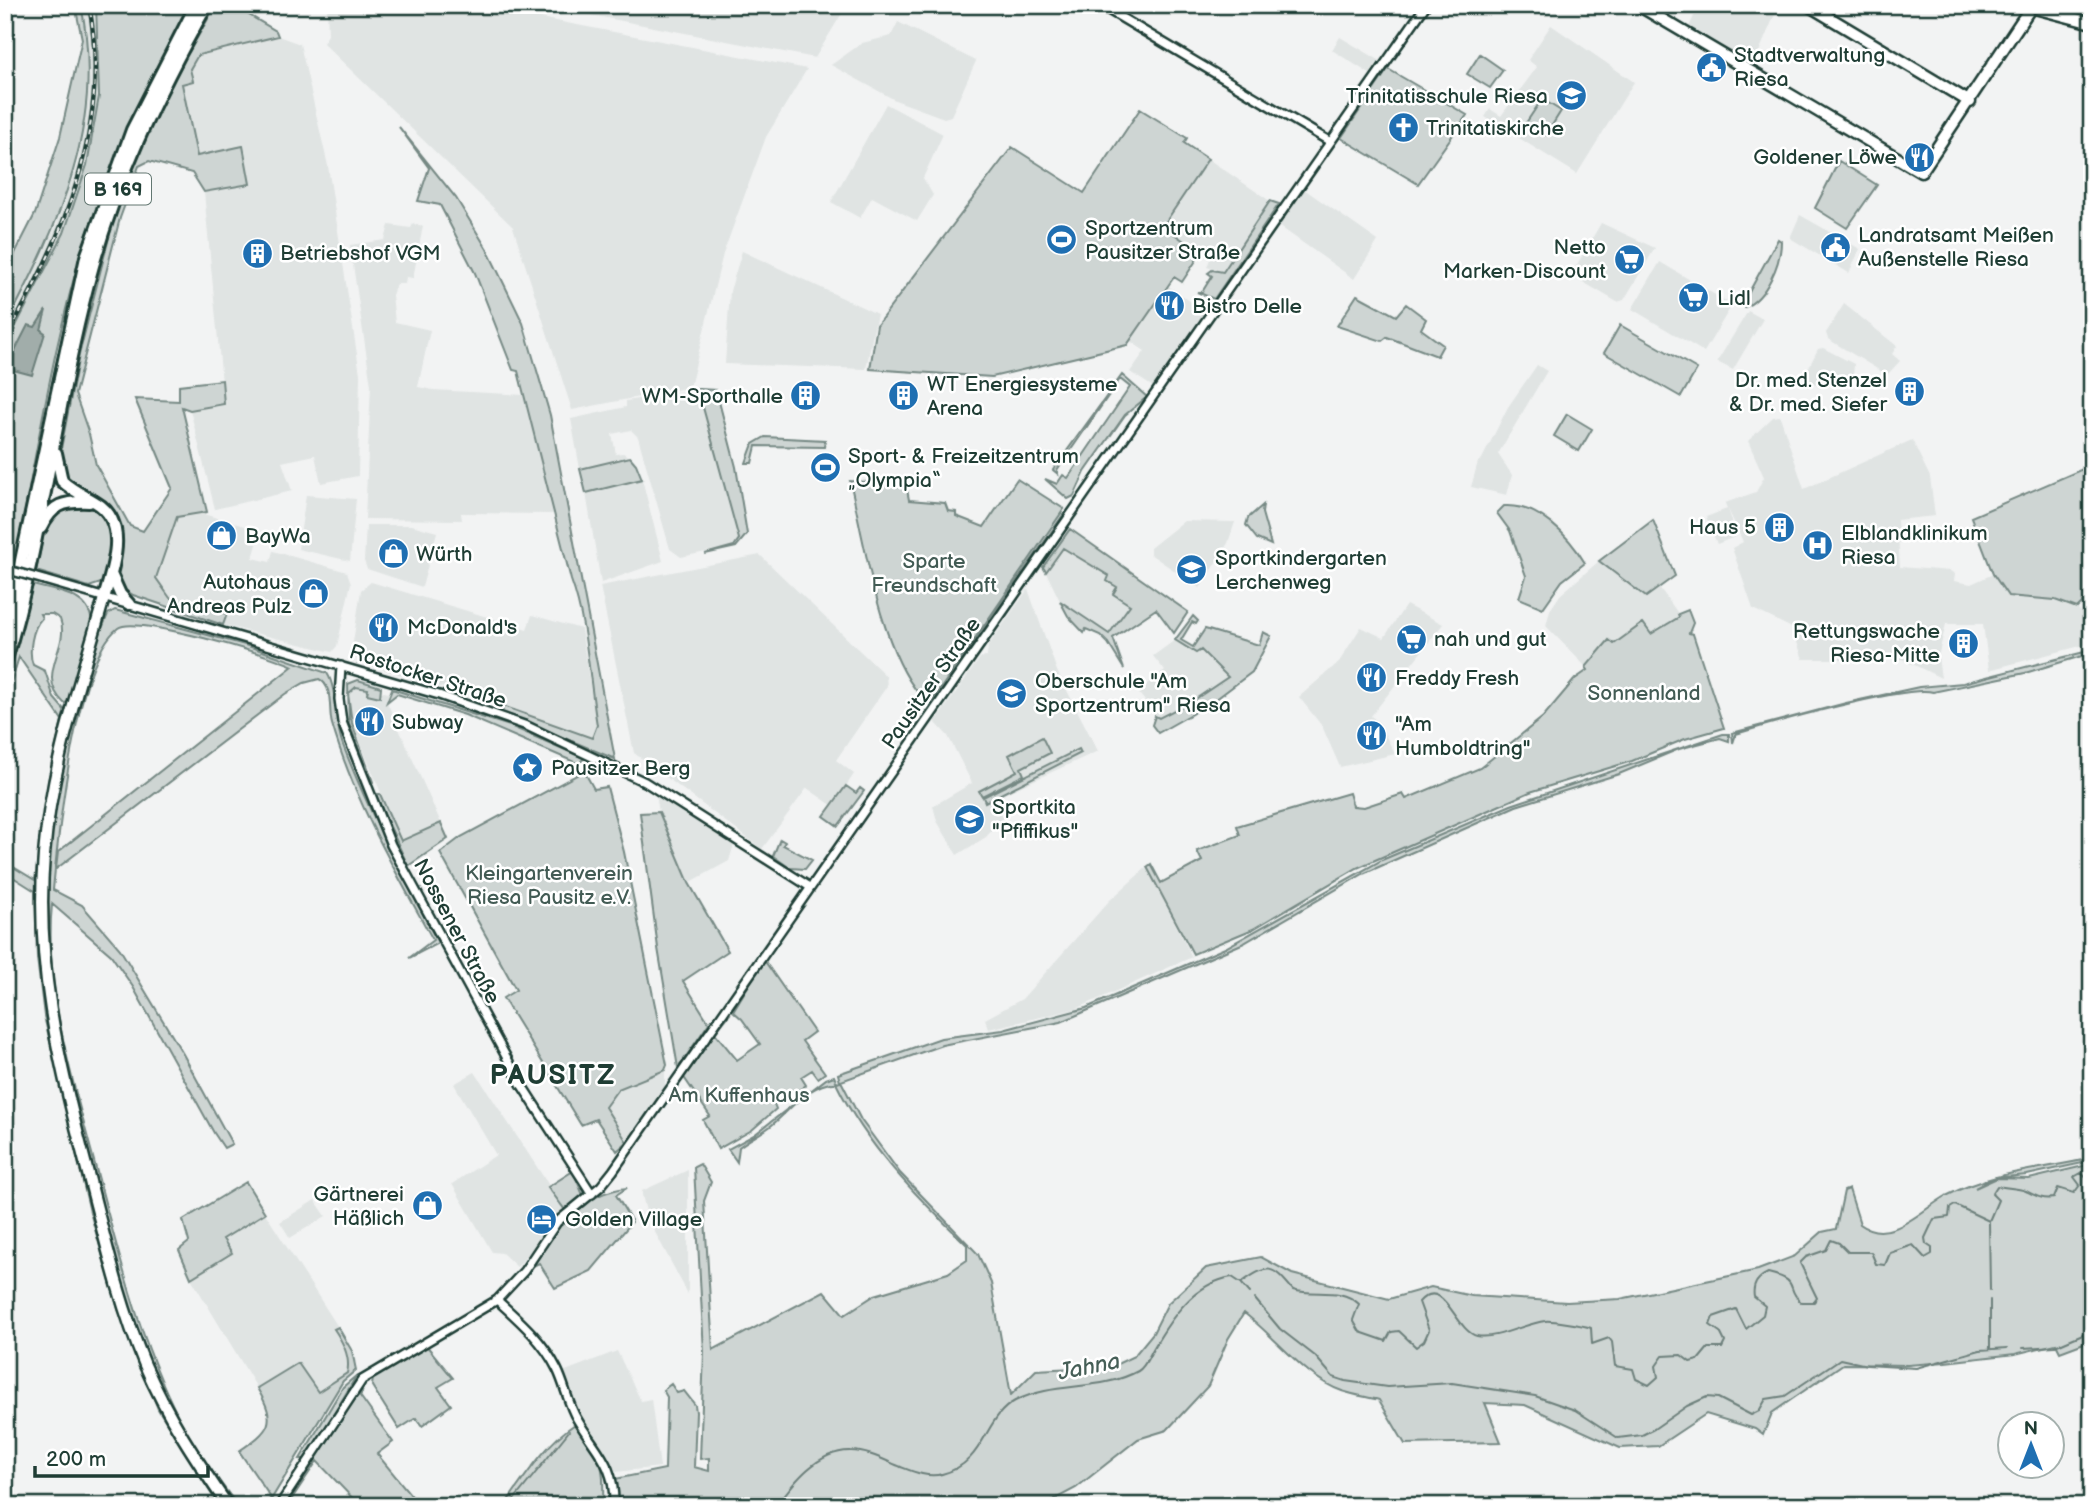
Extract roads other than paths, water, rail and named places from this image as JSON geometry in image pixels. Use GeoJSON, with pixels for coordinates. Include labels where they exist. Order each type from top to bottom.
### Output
{"type":"FeatureCollection","features":[{"type":"Feature","properties":{"kind":"highway","name":"B 169"},"geometry":{"type":"LineString","coordinates":[[5,635],[59,371],[89,246],[132,130],[196,5]]}},
{"type":"Feature","properties":{"kind":"highway","name":"B 169"},"geometry":{"type":"LineString","coordinates":[[5,663],[35,540],[81,315],[109,213],[151,109],[207,5]]}},
{"type":"Feature","properties":{"kind":"highway"},"geometry":{"type":"LineString","coordinates":[[55,436],[57,469],[62,481],[106,510],[117,530],[111,574],[104,598]]}},
{"type":"Feature","properties":{"kind":"highway"},"geometry":{"type":"LineString","coordinates":[[35,540],[50,511],[58,505],[68,501],[96,502]]}},
{"type":"Feature","properties":{"kind":"highway"},"geometry":{"type":"LineString","coordinates":[[111,574],[120,594],[129,604]]}},
{"type":"Feature","properties":{"kind":"main road"},"geometry":{"type":"LineString","coordinates":[[1639,5],[1921,172],[1970,102],[2031,6],[2092,23]]}},
{"type":"Feature","properties":{"kind":"main road"},"geometry":{"type":"LineString","coordinates":[[1808,5],[1970,102]]}},
{"type":"Feature","properties":{"kind":"main road"},"geometry":{"type":"LineString","coordinates":[[104,598],[59,754],[49,813],[42,897],[49,1015],[60,1067],[136,1343],[180,1434],[228,1506]]}},
{"type":"Feature","properties":{"kind":"street"},"geometry":{"type":"LineString","coordinates":[[1100,5],[1329,141]]}},
{"type":"Feature","properties":{"kind":"street","name":"Pausitzer Straße"},"geometry":{"type":"LineString","coordinates":[[279,1506],[355,1388],[369,1373],[497,1300],[524,1271],[557,1222],[592,1194],[613,1171],[1426,5]]}},
{"type":"Feature","properties":{"kind":"street","name":"Rostocker Straße"},"geometry":{"type":"LineString","coordinates":[[5,569],[341,666],[484,711],[591,755],[645,782],[810,887]]}},
{"type":"Feature","properties":{"kind":"street","name":"Nossener Straße"},"geometry":{"type":"LineString","coordinates":[[341,666],[339,699],[342,722],[391,845],[515,1074],[592,1194]]}},
{"type":"Feature","properties":{"kind":"street"},"geometry":{"type":"LineString","coordinates":[[497,1300],[535,1336],[550,1356],[576,1417],[599,1450],[612,1476],[614,1506]]}},
{"type":"Feature","properties":{"kind":"waterway","name":"Jahna"},"geometry":{"type":"LineString","coordinates":[[776,1506],[817,1462],[839,1452],[864,1453],[927,1475],[942,1474],[956,1468],[976,1451],[996,1418],[1015,1401],[1045,1391],[1108,1382],[1138,1371],[1185,1304],[1206,1286],[1232,1277],[1241,1283],[1258,1272],[1270,1270],[1293,1290],[1344,1295],[1359,1304],[1353,1320],[1360,1332],[1386,1341],[1391,1332],[1399,1331],[1416,1347],[1424,1341],[1429,1330],[1419,1302],[1428,1295],[1443,1299],[1462,1325],[1477,1336],[1493,1336],[1545,1321],[1591,1328],[1592,1344],[1609,1338],[1615,1366],[1633,1369],[1636,1379],[1649,1385],[1658,1377],[1656,1366],[1663,1356],[1681,1355],[1690,1362],[1698,1360],[1708,1348],[1722,1348],[1725,1342],[1720,1332],[1710,1325],[1713,1317],[1736,1309],[1746,1329],[1763,1315],[1765,1306],[1754,1297],[1754,1289],[1758,1280],[1768,1273],[1789,1282],[1801,1302],[1814,1302],[1817,1298],[1800,1263],[1806,1257],[1826,1250],[1831,1240],[1839,1243],[1848,1252],[1871,1252],[1876,1264],[1885,1265],[1890,1253],[1913,1245],[1925,1258],[1932,1254],[1932,1248],[1926,1244],[1925,1238],[1934,1219],[1949,1217],[1950,1208],[1955,1205],[1989,1221],[1998,1200],[1992,1194],[1997,1186],[2054,1198],[2058,1188],[2074,1193],[2080,1185],[2074,1177],[2081,1173],[2092,1183]]}},
{"type":"Feature","properties":{"kind":"waterway"},"geometry":{"type":"LineString","coordinates":[[1989,1222],[1990,1290]]}},
{"type":"Feature","properties":{"kind":"waterway"},"geometry":{"type":"LineString","coordinates":[[1242,1284],[1250,1293]]}},
{"type":"Feature","properties":{"kind":"waterway"},"geometry":{"type":"LineString","coordinates":[[1255,1299],[1280,1329],[1315,1356],[1333,1377],[1387,1387],[1452,1383],[1535,1396],[1575,1410],[1618,1438],[1642,1435],[1687,1406],[1707,1397],[1718,1398],[1751,1415],[1759,1411],[1766,1399],[1785,1396],[1840,1359],[1867,1365],[1916,1368],[1980,1350],[2007,1348]]}},
{"type":"Feature","properties":{"kind":"waterway"},"geometry":{"type":"LineString","coordinates":[[1990,1300],[1990,1348]]}},
{"type":"Feature","properties":{"kind":"waterway"},"geometry":{"type":"LineString","coordinates":[[2023,1348],[2055,1346],[2092,1330]]}},
{"type":"Feature","properties":{"kind":"waterway"},"geometry":{"type":"LineString","coordinates":[[509,1506],[569,1431]]}},
{"type":"Feature","properties":{"kind":"railway"},"geometry":{"type":"LineString","coordinates":[[5,339],[46,261],[78,179],[94,94],[94,50],[89,5]]}},
{"type":"Feature","properties":{"kind":"place","name":"Stadtverwaltung Riesa"},"geometry":{"type":"Point","coordinates":[1711,67]}},
{"type":"Feature","properties":{"kind":"place","name":"Trinitatisschule Riesa"},"geometry":{"type":"Point","coordinates":[1571,96]}},
{"type":"Feature","properties":{"kind":"place","name":"Trinitatiskirche"},"geometry":{"type":"Point","coordinates":[1403,128]}},
{"type":"Feature","properties":{"kind":"place","name":"Goldener Löwe"},"geometry":{"type":"Point","coordinates":[1920,157]}},
{"type":"Feature","properties":{"kind":"place","name":"Sportzentrum Pausitzer Straße"},"geometry":{"type":"Point","coordinates":[1062,240]}},
{"type":"Feature","properties":{"kind":"place","name":"Landratsamt Meißen Außenstelle Riesa"},"geometry":{"type":"Point","coordinates":[1835,247]}},
{"type":"Feature","properties":{"kind":"place","name":"Betriebshof VGM"},"geometry":{"type":"Point","coordinates":[257,253]}},
{"type":"Feature","properties":{"kind":"place","name":"Netto Marken-Discount"},"geometry":{"type":"Point","coordinates":[1629,259]}},
{"type":"Feature","properties":{"kind":"place","name":"Lidl"},"geometry":{"type":"Point","coordinates":[1694,298]}},
{"type":"Feature","properties":{"kind":"place","name":"Bistro Delle"},"geometry":{"type":"Point","coordinates":[1169,306]}},
{"type":"Feature","properties":{"kind":"place","name":"Dr. med. Stenzel & Dr. med. Siefer"},"geometry":{"type":"Point","coordinates":[1910,392]}},
{"type":"Feature","properties":{"kind":"place","name":"WM-Sporthalle"},"geometry":{"type":"Point","coordinates":[806,396]}},
{"type":"Feature","properties":{"kind":"place","name":"WT Energiesysteme Arena"},"geometry":{"type":"Point","coordinates":[904,396]}},
{"type":"Feature","properties":{"kind":"place","name":"Sport- & Freizeitzentrum „Olympia“"},"geometry":{"type":"Point","coordinates":[825,468]}},
{"type":"Feature","properties":{"kind":"place","name":"Haus 5"},"geometry":{"type":"Point","coordinates":[1779,527]}},
{"type":"Feature","properties":{"kind":"place","name":"BayWa"},"geometry":{"type":"Point","coordinates":[222,536]}},
{"type":"Feature","properties":{"kind":"place","name":"Elblandklinikum Riesa"},"geometry":{"type":"Point","coordinates":[1818,545]}},
{"type":"Feature","properties":{"kind":"place","name":"Würth"},"geometry":{"type":"Point","coordinates":[393,554]}},
{"type":"Feature","properties":{"kind":"place","name":"Sportkindergarten Lerchenweg"},"geometry":{"type":"Point","coordinates":[1192,570]}},
{"type":"Feature","properties":{"kind":"place","name":"Autohaus Andreas Pulz"},"geometry":{"type":"Point","coordinates":[314,594]}},
{"type":"Feature","properties":{"kind":"place","name":"McDonald's"},"geometry":{"type":"Point","coordinates":[384,627]}},
{"type":"Feature","properties":{"kind":"place","name":"nah und gut"},"geometry":{"type":"Point","coordinates":[1411,639]}},
{"type":"Feature","properties":{"kind":"place","name":"Rettungswache Riesa-Mitte"},"geometry":{"type":"Point","coordinates":[1963,643]}},
{"type":"Feature","properties":{"kind":"place","name":"Freddy Fresh"},"geometry":{"type":"Point","coordinates":[1372,678]}},
{"type":"Feature","properties":{"kind":"place","name":"Oberschule \"Am Sportzentrum\" Riesa"},"geometry":{"type":"Point","coordinates":[1012,693]}},
{"type":"Feature","properties":{"kind":"place","name":"Subway"},"geometry":{"type":"Point","coordinates":[369,722]}},
{"type":"Feature","properties":{"kind":"place","name":"\"Am Humboldtring\""},"geometry":{"type":"Point","coordinates":[1372,736]}},
{"type":"Feature","properties":{"kind":"place","name":"Pausitzer Berg"},"geometry":{"type":"Point","coordinates":[528,768]}},
{"type":"Feature","properties":{"kind":"place","name":"Sportkita \"Pfiffikus\""},"geometry":{"type":"Point","coordinates":[969,819]}},
{"type":"Feature","properties":{"kind":"place","name":"Gärtnerei Häßlich"},"geometry":{"type":"Point","coordinates":[427,1206]}},
{"type":"Feature","properties":{"kind":"place","name":"Golden Village"},"geometry":{"type":"Point","coordinates":[542,1219]}},
{"type":"Feature","properties":{"kind":"district","name":"PAUSITZ"},"geometry":{"type":"Point","coordinates":[553,1074]}},
{"type":"Feature","properties":{"kind":"park label","name":"Sparte Freundschaft"},"geometry":{"type":"Point","coordinates":[934,573]}},
{"type":"Feature","properties":{"kind":"park label","name":"Sonnenland"},"geometry":{"type":"Point","coordinates":[1644,693]}},
{"type":"Feature","properties":{"kind":"park label","name":"Kleingartenverein Riesa Pausitz e.V."},"geometry":{"type":"Point","coordinates":[549,885]}},
{"type":"Feature","properties":{"kind":"park label","name":"Am Kuffenhaus"},"geometry":{"type":"Point","coordinates":[739,1095]}}]}
